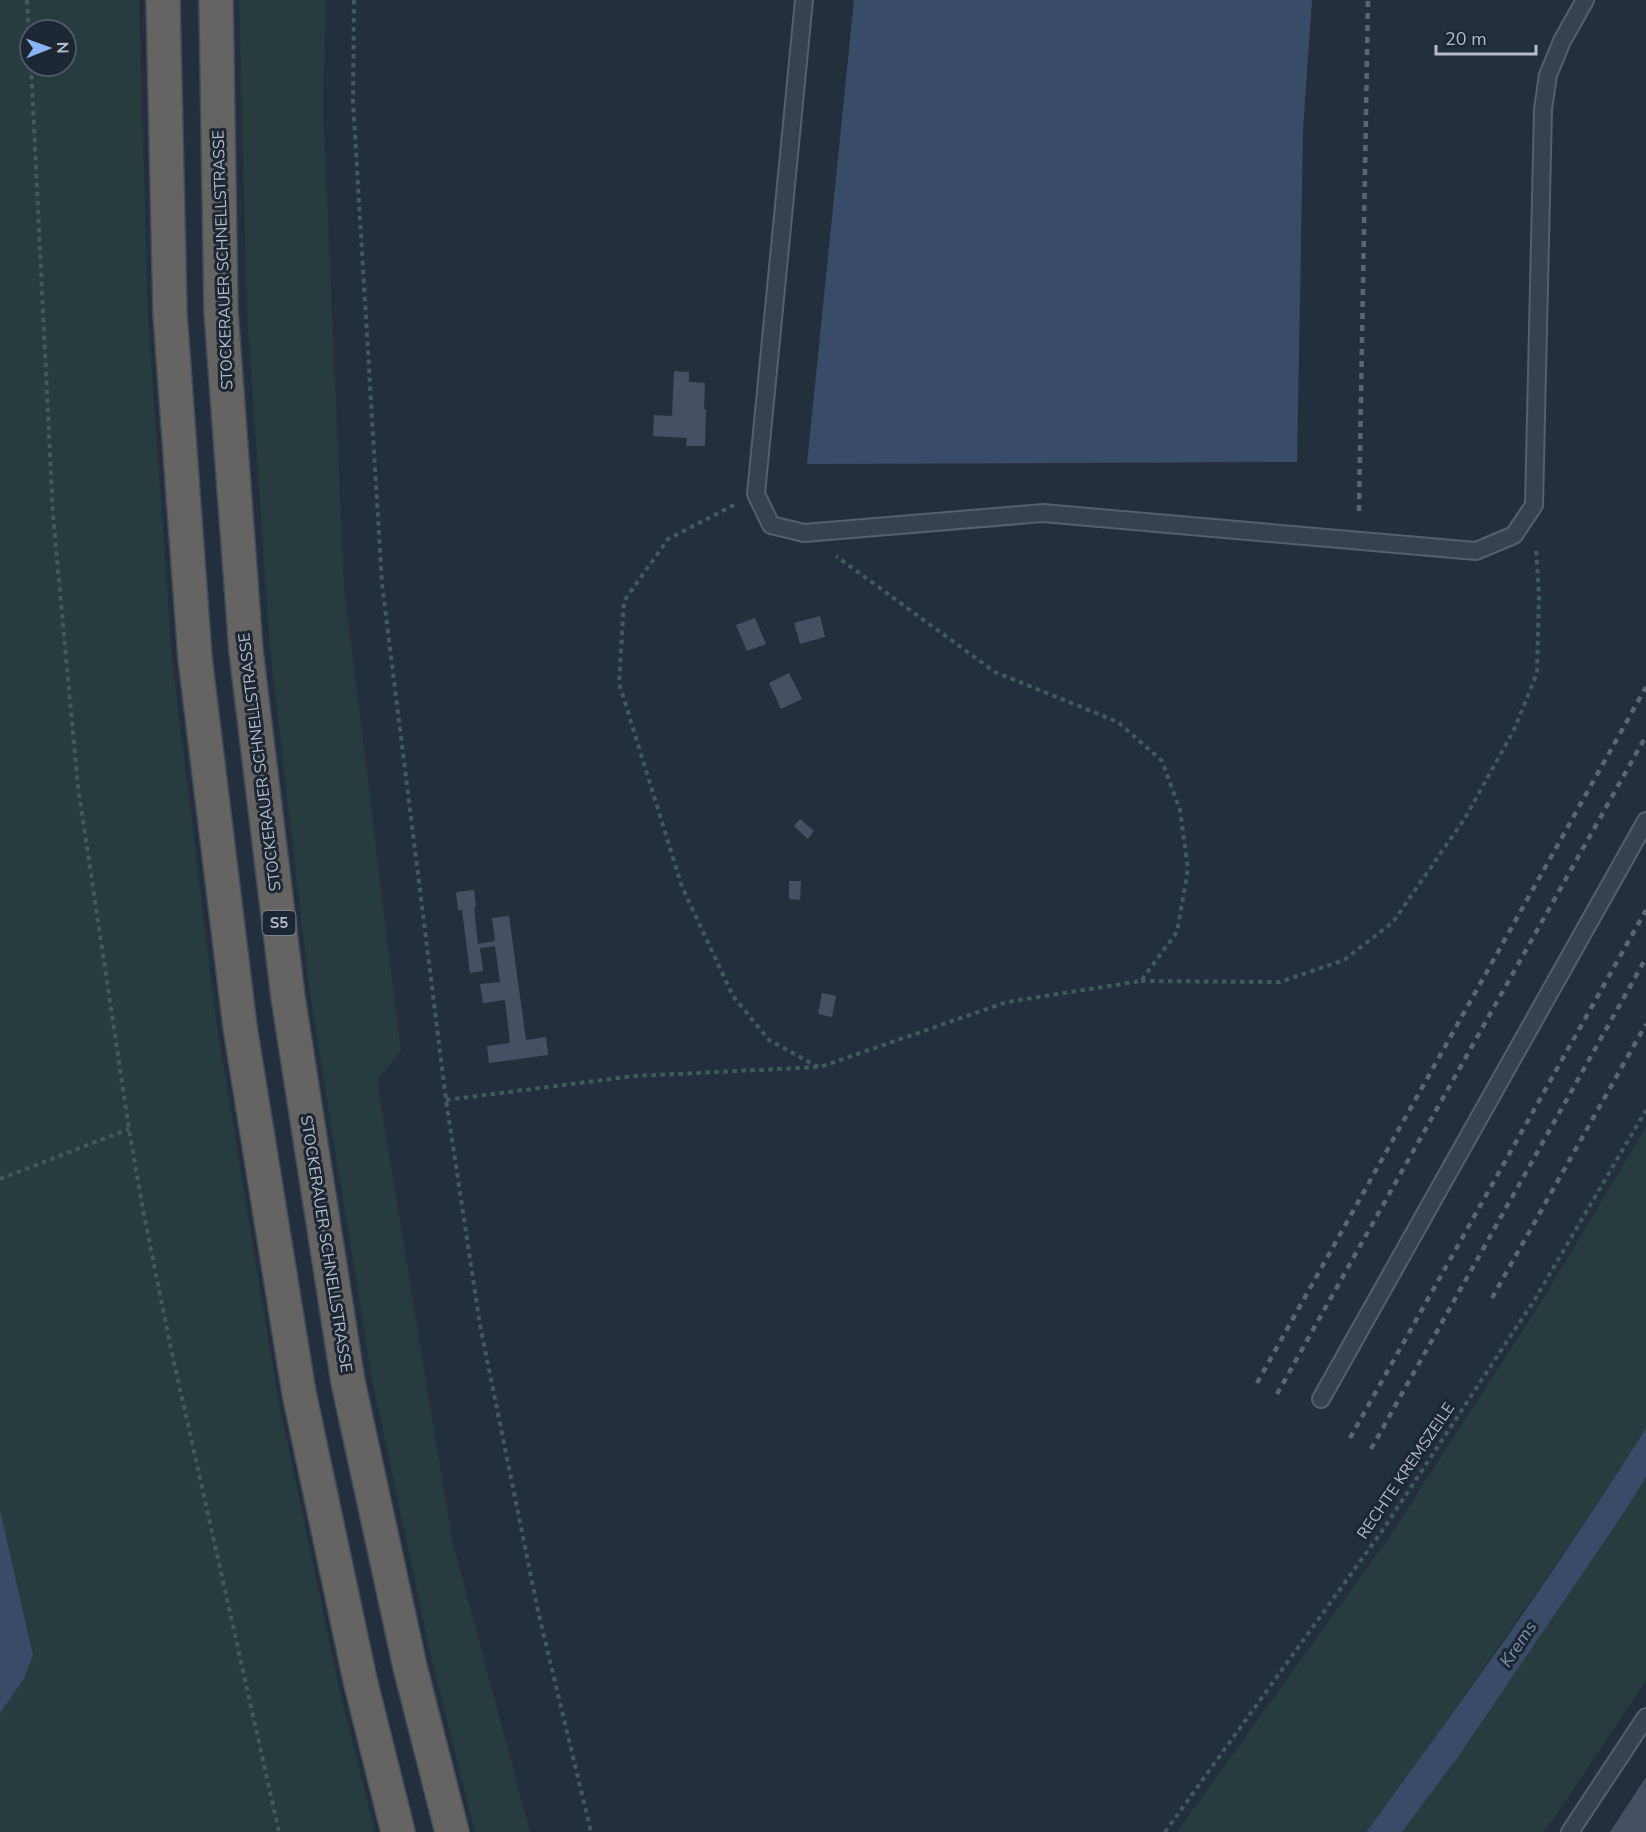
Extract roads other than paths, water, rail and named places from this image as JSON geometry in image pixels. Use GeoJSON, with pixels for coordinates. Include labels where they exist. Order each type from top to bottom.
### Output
{"type":"FeatureCollection","features":[{"type":"Feature","properties":{"kind":"highway"},"geometry":{"type":"LineString","coordinates":[[163,0],[170,314],[195,658],[240,1027],[299,1393],[360,1680],[398,1832]]}},
{"type":"Feature","properties":{"kind":"highway","name":"STOCKERAUER SCHNELLSTRASSE"},"geometry":{"type":"LineString","coordinates":[[216,0],[221,312],[246,651],[288,997],[348,1382],[410,1667],[452,1832]]}},
{"type":"Feature","properties":{"kind":"lane"},"geometry":{"type":"LineString","coordinates":[[804,0],[756,494],[771,525],[804,533],[1043,513],[1476,551],[1514,535],[1534,505],[1544,109],[1548,75],[1562,41],[1585,0]]}},
{"type":"Feature","properties":{"kind":"lane"},"geometry":{"type":"LineString","coordinates":[[1321,1399],[1646,821]]}},
{"type":"Feature","properties":{"kind":"lane"},"geometry":{"type":"LineString","coordinates":[[1570,1832],[1646,1717]]}},
{"type":"Feature","properties":{"kind":"water"},"geometry":{"type":"Polygon","coordinates":[[[854,0],[1312,0],[1303,130],[1297,462],[807,464],[854,0]]]}},
{"type":"Feature","properties":{"kind":"water","name":"Krems"},"geometry":{"type":"Polygon","coordinates":[[[1646,1428],[1646,1477],[1458,1757],[1402,1832],[1366,1832],[1510,1633],[1646,1428]]]}},
{"type":"Feature","properties":{"kind":"water"},"geometry":{"type":"Polygon","coordinates":[[[0,1510],[33,1655],[24,1679],[0,1713],[0,1510]]]}},
{"type":"Feature","properties":{"kind":"railway"},"geometry":{"type":"LineString","coordinates":[[1359,511],[1368,0]]}},
{"type":"Feature","properties":{"kind":"railway"},"geometry":{"type":"LineString","coordinates":[[1257,1383],[1646,687]]}},
{"type":"Feature","properties":{"kind":"railway"},"geometry":{"type":"LineString","coordinates":[[1277,1394],[1646,736]]}},
{"type":"Feature","properties":{"kind":"railway"},"geometry":{"type":"LineString","coordinates":[[1350,1438],[1646,910]]}},
{"type":"Feature","properties":{"kind":"railway"},"geometry":{"type":"LineString","coordinates":[[1371,1449],[1646,958]]}},
{"type":"Feature","properties":{"kind":"railway"},"geometry":{"type":"LineString","coordinates":[[1492,1298],[1646,1024]]}}]}
